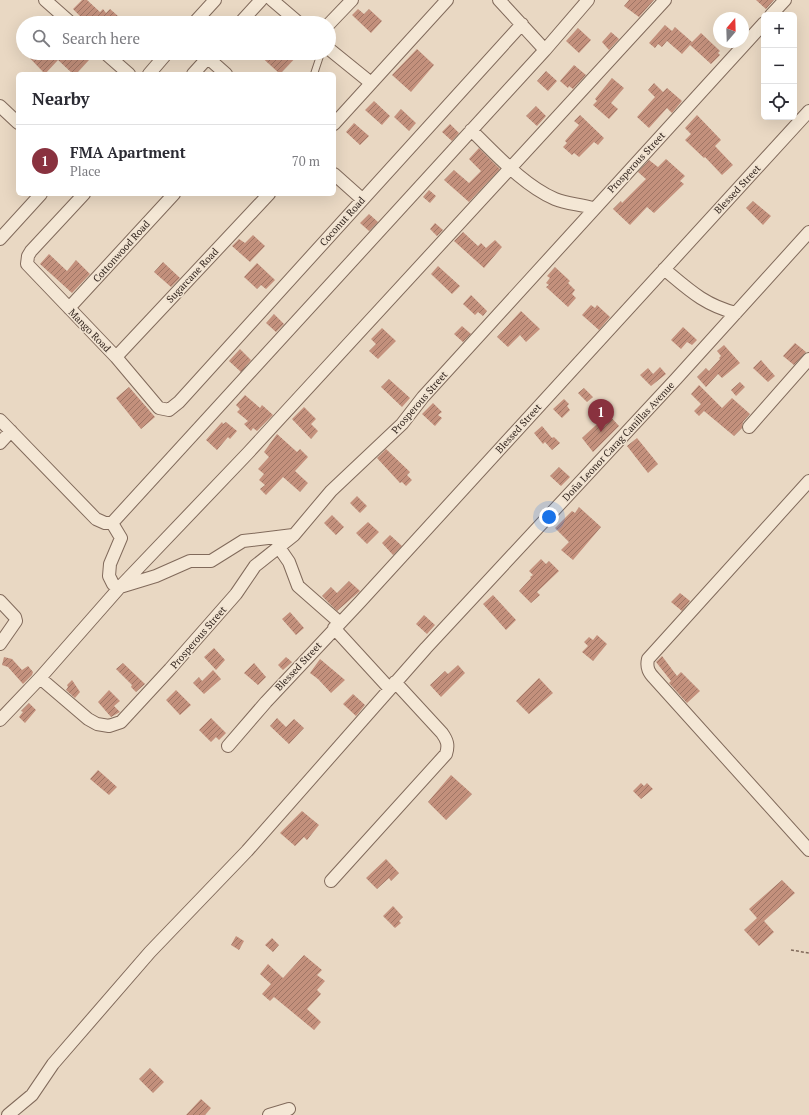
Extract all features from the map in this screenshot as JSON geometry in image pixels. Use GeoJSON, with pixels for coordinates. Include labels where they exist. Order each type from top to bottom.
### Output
{"type":"FeatureCollection","features":[{"type":"Feature","properties":{"kind":"street"},"geometry":{"type":"LineString","coordinates":[[45,0],[63,16]]}},
{"type":"Feature","properties":{"kind":"street"},"geometry":{"type":"LineString","coordinates":[[246,16],[261,0]]}},
{"type":"Feature","properties":{"kind":"street"},"geometry":{"type":"LineString","coordinates":[[272,0],[291,16]]}},
{"type":"Feature","properties":{"kind":"street"},"geometry":{"type":"LineString","coordinates":[[336,17],[352,0]]}},
{"type":"Feature","properties":{"kind":"street"},"geometry":{"type":"LineString","coordinates":[[336,122],[447,0]]}},
{"type":"Feature","properties":{"kind":"street"},"geometry":{"type":"LineString","coordinates":[[499,0],[545,50]]}},
{"type":"Feature","properties":{"kind":"street"},"geometry":{"type":"LineString","coordinates":[[0,720],[40,678],[120,587],[248,453],[665,0]]}},
{"type":"Feature","properties":{"kind":"street"},"geometry":{"type":"LineString","coordinates":[[774,12],[785,0]]}},
{"type":"Feature","properties":{"kind":"street"},"geometry":{"type":"LineString","coordinates":[[200,16],[212,1]]}},
{"type":"Feature","properties":{"kind":"street"},"geometry":{"type":"LineString","coordinates":[[0,420],[96,519],[105,524],[112,523],[545,50],[583,2]]}},
{"type":"Feature","properties":{"kind":"street","name":"Coconut Road"},"geometry":{"type":"LineString","coordinates":[[159,408],[169,410],[179,402],[522,24]]}},
{"type":"Feature","properties":{"kind":"street","name":"Prosperous Street"},"geometry":{"type":"LineString","coordinates":[[40,678],[88,719],[97,724],[109,726],[121,722],[236,594],[255,566],[278,546],[294,535],[331,490],[402,424],[423,397],[593,208],[761,25]]}},
{"type":"Feature","properties":{"kind":"street"},"geometry":{"type":"LineString","coordinates":[[336,55],[371,83]]}},
{"type":"Feature","properties":{"kind":"street"},"geometry":{"type":"LineString","coordinates":[[113,60],[127,72]]}},
{"type":"Feature","properties":{"kind":"street"},"geometry":{"type":"LineString","coordinates":[[151,72],[162,60]]}},
{"type":"Feature","properties":{"kind":"street"},"geometry":{"type":"LineString","coordinates":[[195,72],[206,60]]}},
{"type":"Feature","properties":{"kind":"street"},"geometry":{"type":"LineString","coordinates":[[214,60],[224,72]]}},
{"type":"Feature","properties":{"kind":"street"},"geometry":{"type":"LineString","coordinates":[[0,106],[16,121]]}},
{"type":"Feature","properties":{"kind":"street","name":"Blessed Street"},"geometry":{"type":"LineString","coordinates":[[228,746],[337,625],[809,111]]}},
{"type":"Feature","properties":{"kind":"street"},"geometry":{"type":"LineString","coordinates":[[471,130],[539,191],[566,203],[581,204],[593,208]]}},
{"type":"Feature","properties":{"kind":"street"},"geometry":{"type":"LineString","coordinates":[[336,176],[362,199]]}},
{"type":"Feature","properties":{"kind":"street"},"geometry":{"type":"LineString","coordinates":[[0,239],[39,196]]}},
{"type":"Feature","properties":{"kind":"street","name":"Mango Road"},"geometry":{"type":"LineString","coordinates":[[82,196],[31,251],[28,256],[27,264],[116,357],[159,408]]}},
{"type":"Feature","properties":{"kind":"street","name":"Cottonwood Road"},"geometry":{"type":"LineString","coordinates":[[69,308],[172,196]]}},
{"type":"Feature","properties":{"kind":"street","name":"Sugarcane Road"},"geometry":{"type":"LineString","coordinates":[[116,357],[267,196]]}},
{"type":"Feature","properties":{"kind":"street","name":"Doña Leonor Carag Canillas Avenue"},"geometry":{"type":"LineString","coordinates":[[8,1115],[32,1095],[53,1064],[150,952],[247,851],[392,685],[809,232]]}},
{"type":"Feature","properties":{"kind":"street"},"geometry":{"type":"LineString","coordinates":[[664,270],[694,294],[716,308],[736,313]]}},
{"type":"Feature","properties":{"kind":"street"},"geometry":{"type":"LineString","coordinates":[[749,427],[809,360]]}},
{"type":"Feature","properties":{"kind":"street"},"geometry":{"type":"LineString","coordinates":[[0,443],[11,431]]}},
{"type":"Feature","properties":{"kind":"street"},"geometry":{"type":"LineString","coordinates":[[809,481],[648,659],[647,664],[648,672],[809,850]]}},
{"type":"Feature","properties":{"kind":"street"},"geometry":{"type":"LineString","coordinates":[[112,523],[121,538],[110,564],[109,576],[113,584],[120,587],[156,576],[190,561],[211,561],[243,541],[294,535]]}},
{"type":"Feature","properties":{"kind":"street"},"geometry":{"type":"LineString","coordinates":[[278,546],[289,562],[298,586],[337,625],[392,685],[442,733],[447,740],[448,748],[446,754],[331,881]]}},
{"type":"Feature","properties":{"kind":"street"},"geometry":{"type":"LineString","coordinates":[[0,601],[15,617],[16,621],[0,644]]}},
{"type":"Feature","properties":{"kind":"street"},"geometry":{"type":"LineString","coordinates":[[269,1115],[288,1109]]}},
{"type":"Feature","properties":{"kind":"lane"},"geometry":{"type":"LineString","coordinates":[[315,72],[319,60]]}},
{"type":"Feature","properties":{"kind":"path"},"geometry":{"type":"LineString","coordinates":[[791,950],[809,953]]}},
{"type":"Feature","properties":{"kind":"building"},"geometry":{"type":"Polygon","coordinates":[[[82,0],[87,0],[100,12],[103,9],[106,13],[110,9],[118,16],[80,16],[73,9],[82,0]]]}},
{"type":"Feature","properties":{"kind":"building"},"geometry":{"type":"Polygon","coordinates":[[[629,0],[654,0],[639,17],[624,6],[629,0]]]}},
{"type":"Feature","properties":{"kind":"building"},"geometry":{"type":"Polygon","coordinates":[[[756,0],[774,0],[766,9],[756,0]]]}},
{"type":"Feature","properties":{"kind":"building"},"geometry":{"type":"Polygon","coordinates":[[[358,9],[364,14],[369,9],[382,21],[371,33],[352,15],[358,9]]]}},
{"type":"Feature","properties":{"kind":"building"},"geometry":{"type":"Polygon","coordinates":[[[665,25],[672,31],[675,27],[692,42],[701,33],[713,44],[713,48],[717,48],[720,51],[718,53],[720,55],[711,64],[690,45],[682,54],[667,41],[662,47],[658,44],[655,48],[649,43],[665,25]]]}},
{"type":"Feature","properties":{"kind":"building"},"geometry":{"type":"Polygon","coordinates":[[[578,28],[591,40],[579,53],[566,41],[578,28]]]}},
{"type":"Feature","properties":{"kind":"building"},"geometry":{"type":"Polygon","coordinates":[[[611,32],[619,39],[609,50],[602,42],[611,32]]]}},
{"type":"Feature","properties":{"kind":"building"},"geometry":{"type":"Polygon","coordinates":[[[417,49],[434,65],[411,92],[392,75],[417,49]]]}},
{"type":"Feature","properties":{"kind":"building"},"geometry":{"type":"Polygon","coordinates":[[[32,60],[58,60],[47,72],[43,72],[32,60]]]}},
{"type":"Feature","properties":{"kind":"building"},"geometry":{"type":"Polygon","coordinates":[[[58,60],[89,60],[78,72],[71,72],[58,60]]]}},
{"type":"Feature","properties":{"kind":"building"},"geometry":{"type":"Polygon","coordinates":[[[265,60],[293,60],[282,72],[278,72],[265,60]]]}},
{"type":"Feature","properties":{"kind":"building"},"geometry":{"type":"Polygon","coordinates":[[[574,65],[586,75],[573,89],[569,86],[568,88],[560,81],[574,65]]]}},
{"type":"Feature","properties":{"kind":"building"},"geometry":{"type":"Polygon","coordinates":[[[546,71],[557,81],[548,91],[537,81],[546,71]]]}},
{"type":"Feature","properties":{"kind":"building"},"geometry":{"type":"Polygon","coordinates":[[[612,78],[624,88],[611,103],[618,109],[609,119],[593,105],[597,101],[595,99],[612,78]]]}},
{"type":"Feature","properties":{"kind":"building"},"geometry":{"type":"Polygon","coordinates":[[[654,83],[663,92],[667,88],[682,101],[672,113],[667,108],[649,128],[637,117],[655,97],[648,90],[654,83]]]}},
{"type":"Feature","properties":{"kind":"building"},"geometry":{"type":"Polygon","coordinates":[[[374,101],[390,116],[382,125],[365,110],[374,101]]]}},
{"type":"Feature","properties":{"kind":"building"},"geometry":{"type":"Polygon","coordinates":[[[536,106],[546,116],[537,126],[526,116],[536,106]]]}},
{"type":"Feature","properties":{"kind":"building"},"geometry":{"type":"Polygon","coordinates":[[[401,109],[416,123],[409,131],[394,117],[401,109]]]}},
{"type":"Feature","properties":{"kind":"building"},"geometry":{"type":"Polygon","coordinates":[[[580,115],[604,138],[598,145],[594,142],[579,157],[574,153],[572,155],[563,147],[567,143],[565,141],[579,125],[574,121],[580,115]]]}},
{"type":"Feature","properties":{"kind":"building"},"geometry":{"type":"Polygon","coordinates":[[[697,115],[721,140],[715,146],[733,165],[722,175],[705,157],[704,158],[685,140],[691,134],[685,128],[697,115]]]}},
{"type":"Feature","properties":{"kind":"building"},"geometry":{"type":"Polygon","coordinates":[[[354,123],[369,136],[360,145],[346,132],[354,123]]]}},
{"type":"Feature","properties":{"kind":"building"},"geometry":{"type":"Polygon","coordinates":[[[450,124],[459,133],[452,141],[442,132],[450,124]]]}},
{"type":"Feature","properties":{"kind":"building"},"geometry":{"type":"Polygon","coordinates":[[[479,148],[500,169],[469,202],[444,180],[454,170],[469,183],[481,171],[469,159],[479,148]]]}},
{"type":"Feature","properties":{"kind":"building"},"geometry":{"type":"Polygon","coordinates":[[[666,159],[685,176],[680,181],[684,184],[654,213],[647,207],[630,225],[613,209],[621,201],[622,203],[646,179],[638,172],[649,160],[658,167],[666,159]]]}},
{"type":"Feature","properties":{"kind":"building"},"geometry":{"type":"Polygon","coordinates":[[[429,190],[436,196],[430,203],[423,197],[429,190]]]}},
{"type":"Feature","properties":{"kind":"building"},"geometry":{"type":"Polygon","coordinates":[[[753,201],[771,216],[763,225],[746,208],[753,201]]]}},
{"type":"Feature","properties":{"kind":"building"},"geometry":{"type":"Polygon","coordinates":[[[369,214],[378,222],[369,231],[360,223],[369,214]]]}},
{"type":"Feature","properties":{"kind":"building"},"geometry":{"type":"Polygon","coordinates":[[[435,223],[443,230],[437,236],[430,229],[435,223]]]}},
{"type":"Feature","properties":{"kind":"building"},"geometry":{"type":"Polygon","coordinates":[[[463,232],[478,246],[481,243],[486,248],[495,240],[502,247],[484,268],[454,241],[463,232]]]}},
{"type":"Feature","properties":{"kind":"building"},"geometry":{"type":"Polygon","coordinates":[[[253,235],[265,246],[250,262],[232,246],[239,239],[245,243],[253,235]]]}},
{"type":"Feature","properties":{"kind":"building"},"geometry":{"type":"Polygon","coordinates":[[[49,254],[67,271],[76,260],[90,274],[72,293],[40,264],[49,254]]]}},
{"type":"Feature","properties":{"kind":"building"},"geometry":{"type":"Polygon","coordinates":[[[163,262],[180,278],[171,287],[154,272],[163,262]]]}},
{"type":"Feature","properties":{"kind":"building"},"geometry":{"type":"Polygon","coordinates":[[[257,263],[275,280],[266,289],[261,285],[257,289],[244,277],[257,263]]]}},
{"type":"Feature","properties":{"kind":"building"},"geometry":{"type":"Polygon","coordinates":[[[438,266],[460,286],[452,294],[431,274],[438,266]]]}},
{"type":"Feature","properties":{"kind":"building"},"geometry":{"type":"Polygon","coordinates":[[[555,267],[570,281],[568,283],[575,290],[572,294],[576,298],[568,307],[546,287],[549,285],[546,283],[550,278],[547,276],[555,267]]]}},
{"type":"Feature","properties":{"kind":"building"},"geometry":{"type":"Polygon","coordinates":[[[471,295],[487,311],[483,316],[478,312],[475,315],[463,304],[471,295]]]}},
{"type":"Feature","properties":{"kind":"building"},"geometry":{"type":"Polygon","coordinates":[[[591,305],[595,308],[597,305],[610,317],[599,330],[582,315],[591,305]]]}},
{"type":"Feature","properties":{"kind":"building"},"geometry":{"type":"Polygon","coordinates":[[[521,311],[540,329],[526,342],[520,335],[508,347],[497,337],[521,311]]]}},
{"type":"Feature","properties":{"kind":"building"},"geometry":{"type":"Polygon","coordinates":[[[274,314],[284,324],[276,332],[266,323],[274,314]]]}},
{"type":"Feature","properties":{"kind":"building"},"geometry":{"type":"Polygon","coordinates":[[[462,326],[471,334],[463,342],[454,334],[462,326]]]}},
{"type":"Feature","properties":{"kind":"building"},"geometry":{"type":"Polygon","coordinates":[[[683,327],[697,340],[692,345],[687,342],[681,349],[671,340],[683,327]]]}},
{"type":"Feature","properties":{"kind":"building"},"geometry":{"type":"Polygon","coordinates":[[[382,328],[396,341],[378,359],[369,351],[376,344],[371,339],[382,328]]]}},
{"type":"Feature","properties":{"kind":"building"},"geometry":{"type":"Polygon","coordinates":[[[795,343],[806,352],[794,365],[783,356],[795,343]]]}},
{"type":"Feature","properties":{"kind":"building"},"geometry":{"type":"Polygon","coordinates":[[[724,345],[740,363],[722,378],[718,374],[706,387],[697,377],[706,368],[709,371],[720,359],[719,358],[721,356],[717,351],[724,345]]]}},
{"type":"Feature","properties":{"kind":"building"},"geometry":{"type":"Polygon","coordinates":[[[240,349],[251,360],[241,372],[229,361],[240,349]]]}},
{"type":"Feature","properties":{"kind":"building"},"geometry":{"type":"Polygon","coordinates":[[[761,360],[775,376],[768,382],[753,368],[761,360]]]}},
{"type":"Feature","properties":{"kind":"building"},"geometry":{"type":"Polygon","coordinates":[[[660,367],[666,374],[651,386],[640,375],[648,368],[653,374],[660,367]]]}},
{"type":"Feature","properties":{"kind":"building"},"geometry":{"type":"Polygon","coordinates":[[[389,379],[410,398],[402,407],[381,387],[389,379]]]}},
{"type":"Feature","properties":{"kind":"building"},"geometry":{"type":"Polygon","coordinates":[[[740,382],[745,387],[736,396],[731,390],[740,382]]]}},
{"type":"Feature","properties":{"kind":"building"},"geometry":{"type":"Polygon","coordinates":[[[699,385],[722,408],[732,398],[750,414],[743,422],[742,428],[734,436],[704,411],[699,416],[694,411],[701,404],[691,394],[699,385]]]}},
{"type":"Feature","properties":{"kind":"building"},"geometry":{"type":"Polygon","coordinates":[[[129,387],[155,417],[141,429],[116,398],[129,387]]]}},
{"type":"Feature","properties":{"kind":"building"},"geometry":{"type":"Polygon","coordinates":[[[584,388],[593,397],[587,402],[578,393],[584,388]]]}},
{"type":"Feature","properties":{"kind":"building"},"geometry":{"type":"Polygon","coordinates":[[[245,395],[260,408],[262,405],[273,415],[257,431],[253,428],[251,431],[244,424],[248,421],[237,412],[240,409],[236,405],[245,395]]]}},
{"type":"Feature","properties":{"kind":"building"},"geometry":{"type":"Polygon","coordinates":[[[564,399],[569,404],[567,406],[570,410],[562,418],[553,409],[564,399]]]}},
{"type":"Feature","properties":{"kind":"building"},"geometry":{"type":"Polygon","coordinates":[[[433,403],[442,412],[438,415],[442,418],[435,426],[422,414],[433,403]]]}},
{"type":"Feature","properties":{"kind":"building"},"geometry":{"type":"Polygon","coordinates":[[[304,407],[316,419],[311,424],[318,431],[311,439],[292,419],[304,407]]]}},
{"type":"Feature","properties":{"kind":"building"},"geometry":{"type":"Polygon","coordinates":[[[608,414],[619,426],[593,452],[582,438],[608,414]]]}},
{"type":"Feature","properties":{"kind":"building"},"geometry":{"type":"Polygon","coordinates":[[[222,422],[223,424],[226,422],[237,431],[230,439],[228,437],[217,450],[206,440],[222,422]]]}},
{"type":"Feature","properties":{"kind":"building"},"geometry":{"type":"Polygon","coordinates":[[[542,426],[552,438],[554,437],[560,443],[552,450],[545,442],[543,444],[534,433],[542,426]]]}},
{"type":"Feature","properties":{"kind":"building"},"geometry":{"type":"Polygon","coordinates":[[[277,434],[297,452],[300,449],[308,457],[295,471],[308,483],[300,492],[283,477],[266,495],[260,489],[265,485],[259,480],[264,474],[258,469],[269,457],[264,452],[277,434]]]}},
{"type":"Feature","properties":{"kind":"building"},"geometry":{"type":"Polygon","coordinates":[[[637,438],[658,464],[648,473],[627,446],[637,438]]]}},
{"type":"Feature","properties":{"kind":"building"},"geometry":{"type":"Polygon","coordinates":[[[386,449],[410,472],[407,475],[412,480],[406,486],[402,482],[400,483],[377,458],[386,449]]]}},
{"type":"Feature","properties":{"kind":"building"},"geometry":{"type":"Polygon","coordinates":[[[559,467],[570,477],[561,486],[550,476],[559,467]]]}},
{"type":"Feature","properties":{"kind":"building"},"geometry":{"type":"Polygon","coordinates":[[[357,496],[367,506],[360,513],[350,503],[357,496]]]}},
{"type":"Feature","properties":{"kind":"building"},"geometry":{"type":"Polygon","coordinates":[[[579,507],[601,527],[573,560],[561,550],[569,542],[555,528],[572,511],[575,513],[579,507]]]}},
{"type":"Feature","properties":{"kind":"building"},"geometry":{"type":"Polygon","coordinates":[[[332,515],[344,527],[336,535],[324,523],[332,515]]]}},
{"type":"Feature","properties":{"kind":"building"},"geometry":{"type":"Polygon","coordinates":[[[368,522],[379,532],[367,544],[356,533],[368,522]]]}},
{"type":"Feature","properties":{"kind":"building"},"geometry":{"type":"Polygon","coordinates":[[[390,535],[402,546],[393,555],[382,543],[390,535]]]}},
{"type":"Feature","properties":{"kind":"building"},"geometry":{"type":"Polygon","coordinates":[[[541,559],[546,564],[549,561],[559,571],[537,592],[540,595],[531,603],[519,591],[533,575],[529,571],[541,559]]]}},
{"type":"Feature","properties":{"kind":"building"},"geometry":{"type":"Polygon","coordinates":[[[349,581],[360,591],[337,611],[322,596],[331,587],[337,593],[349,581]]]}},
{"type":"Feature","properties":{"kind":"building"},"geometry":{"type":"Polygon","coordinates":[[[680,593],[690,601],[682,611],[671,602],[680,593]]]}},
{"type":"Feature","properties":{"kind":"building"},"geometry":{"type":"Polygon","coordinates":[[[493,595],[516,620],[506,630],[483,604],[493,595]]]}},
{"type":"Feature","properties":{"kind":"building"},"geometry":{"type":"Polygon","coordinates":[[[290,612],[304,628],[296,635],[282,619],[290,612]]]}},
{"type":"Feature","properties":{"kind":"building"},"geometry":{"type":"Polygon","coordinates":[[[424,615],[435,625],[427,634],[416,624],[424,615]]]}},
{"type":"Feature","properties":{"kind":"building"},"geometry":{"type":"Polygon","coordinates":[[[597,635],[607,644],[593,661],[582,652],[588,646],[584,642],[589,637],[593,640],[597,635]]]}},
{"type":"Feature","properties":{"kind":"building"},"geometry":{"type":"Polygon","coordinates":[[[214,648],[225,660],[216,670],[204,657],[214,648]]]}},
{"type":"Feature","properties":{"kind":"building"},"geometry":{"type":"Polygon","coordinates":[[[662,656],[677,676],[681,672],[700,691],[687,703],[669,683],[671,681],[656,662],[662,656]]]}},
{"type":"Feature","properties":{"kind":"building"},"geometry":{"type":"Polygon","coordinates":[[[4,657],[12,659],[22,670],[28,666],[33,672],[32,675],[23,684],[8,667],[2,665],[4,657]]]}},
{"type":"Feature","properties":{"kind":"building"},"geometry":{"type":"Polygon","coordinates":[[[286,657],[292,662],[283,670],[278,665],[286,657]]]}},
{"type":"Feature","properties":{"kind":"building"},"geometry":{"type":"Polygon","coordinates":[[[320,659],[345,680],[331,693],[310,673],[320,659]]]}},
{"type":"Feature","properties":{"kind":"building"},"geometry":{"type":"Polygon","coordinates":[[[123,663],[145,684],[136,692],[131,687],[132,685],[116,669],[123,663]]]}},
{"type":"Feature","properties":{"kind":"building"},"geometry":{"type":"Polygon","coordinates":[[[254,663],[266,677],[258,685],[244,673],[254,663]]]}},
{"type":"Feature","properties":{"kind":"building"},"geometry":{"type":"Polygon","coordinates":[[[458,665],[465,673],[441,697],[430,685],[445,671],[448,674],[458,665]]]}},
{"type":"Feature","properties":{"kind":"building"},"geometry":{"type":"Polygon","coordinates":[[[213,670],[221,679],[204,694],[193,683],[199,677],[202,681],[213,670]]]}},
{"type":"Feature","properties":{"kind":"building"},"geometry":{"type":"Polygon","coordinates":[[[539,678],[553,693],[529,714],[516,701],[539,678]]]}},
{"type":"Feature","properties":{"kind":"building"},"geometry":{"type":"Polygon","coordinates":[[[72,680],[80,692],[75,698],[66,690],[68,687],[67,685],[72,680]]]}},
{"type":"Feature","properties":{"kind":"building"},"geometry":{"type":"Polygon","coordinates":[[[109,690],[120,701],[114,706],[120,712],[111,717],[98,702],[109,690]]]}},
{"type":"Feature","properties":{"kind":"building"},"geometry":{"type":"Polygon","coordinates":[[[176,690],[191,705],[180,715],[166,700],[176,690]]]}},
{"type":"Feature","properties":{"kind":"building"},"geometry":{"type":"Polygon","coordinates":[[[353,694],[365,705],[356,716],[343,704],[353,694]]]}},
{"type":"Feature","properties":{"kind":"building"},"geometry":{"type":"Polygon","coordinates":[[[29,703],[36,710],[25,723],[19,717],[23,712],[21,711],[29,703]]]}},
{"type":"Feature","properties":{"kind":"building"},"geometry":{"type":"Polygon","coordinates":[[[211,718],[226,733],[219,740],[216,737],[211,742],[199,730],[211,718]]]}},
{"type":"Feature","properties":{"kind":"building"},"geometry":{"type":"Polygon","coordinates":[[[277,718],[286,727],[294,719],[304,728],[289,744],[270,726],[277,718]]]}},
{"type":"Feature","properties":{"kind":"building"},"geometry":{"type":"Polygon","coordinates":[[[98,770],[117,787],[109,795],[90,779],[98,770]]]}},
{"type":"Feature","properties":{"kind":"building"},"geometry":{"type":"Polygon","coordinates":[[[451,775],[472,794],[446,820],[428,802],[451,775]]]}},
{"type":"Feature","properties":{"kind":"building"},"geometry":{"type":"Polygon","coordinates":[[[641,783],[644,786],[647,783],[653,789],[641,799],[633,791],[641,783]]]}},
{"type":"Feature","properties":{"kind":"building"},"geometry":{"type":"Polygon","coordinates":[[[302,811],[319,825],[307,840],[304,837],[295,846],[280,833],[302,811]]]}},
{"type":"Feature","properties":{"kind":"building"},"geometry":{"type":"Polygon","coordinates":[[[386,859],[399,873],[391,881],[389,878],[377,889],[366,878],[386,859]]]}},
{"type":"Feature","properties":{"kind":"building"},"geometry":{"type":"Polygon","coordinates":[[[782,880],[795,893],[764,921],[774,932],[759,946],[744,930],[757,918],[749,909],[782,880]]]}},
{"type":"Feature","properties":{"kind":"building"},"geometry":{"type":"Polygon","coordinates":[[[393,906],[403,917],[399,921],[401,923],[395,928],[383,916],[393,906]]]}},
{"type":"Feature","properties":{"kind":"building"},"geometry":{"type":"Polygon","coordinates":[[[236,936],[244,941],[239,950],[231,945],[236,936]]]}},
{"type":"Feature","properties":{"kind":"building"},"geometry":{"type":"Polygon","coordinates":[[[272,938],[279,945],[273,952],[265,945],[272,938]]]}},
{"type":"Feature","properties":{"kind":"building"},"geometry":{"type":"Polygon","coordinates":[[[304,955],[322,970],[317,975],[325,981],[317,990],[321,994],[307,1009],[321,1022],[314,1030],[274,997],[270,1001],[262,994],[271,984],[260,974],[268,964],[283,978],[304,955]]]}},
{"type":"Feature","properties":{"kind":"building"},"geometry":{"type":"Polygon","coordinates":[[[150,1068],[164,1082],[153,1093],[139,1079],[150,1068]]]}},
{"type":"Feature","properties":{"kind":"building"},"geometry":{"type":"Polygon","coordinates":[[[201,1099],[211,1108],[205,1115],[186,1115],[201,1099]]]}},
{"type":"Feature","properties":{"kind":"place","name":"FMA Apartment"},"geometry":{"type":"Point","coordinates":[601,432]}}]}
